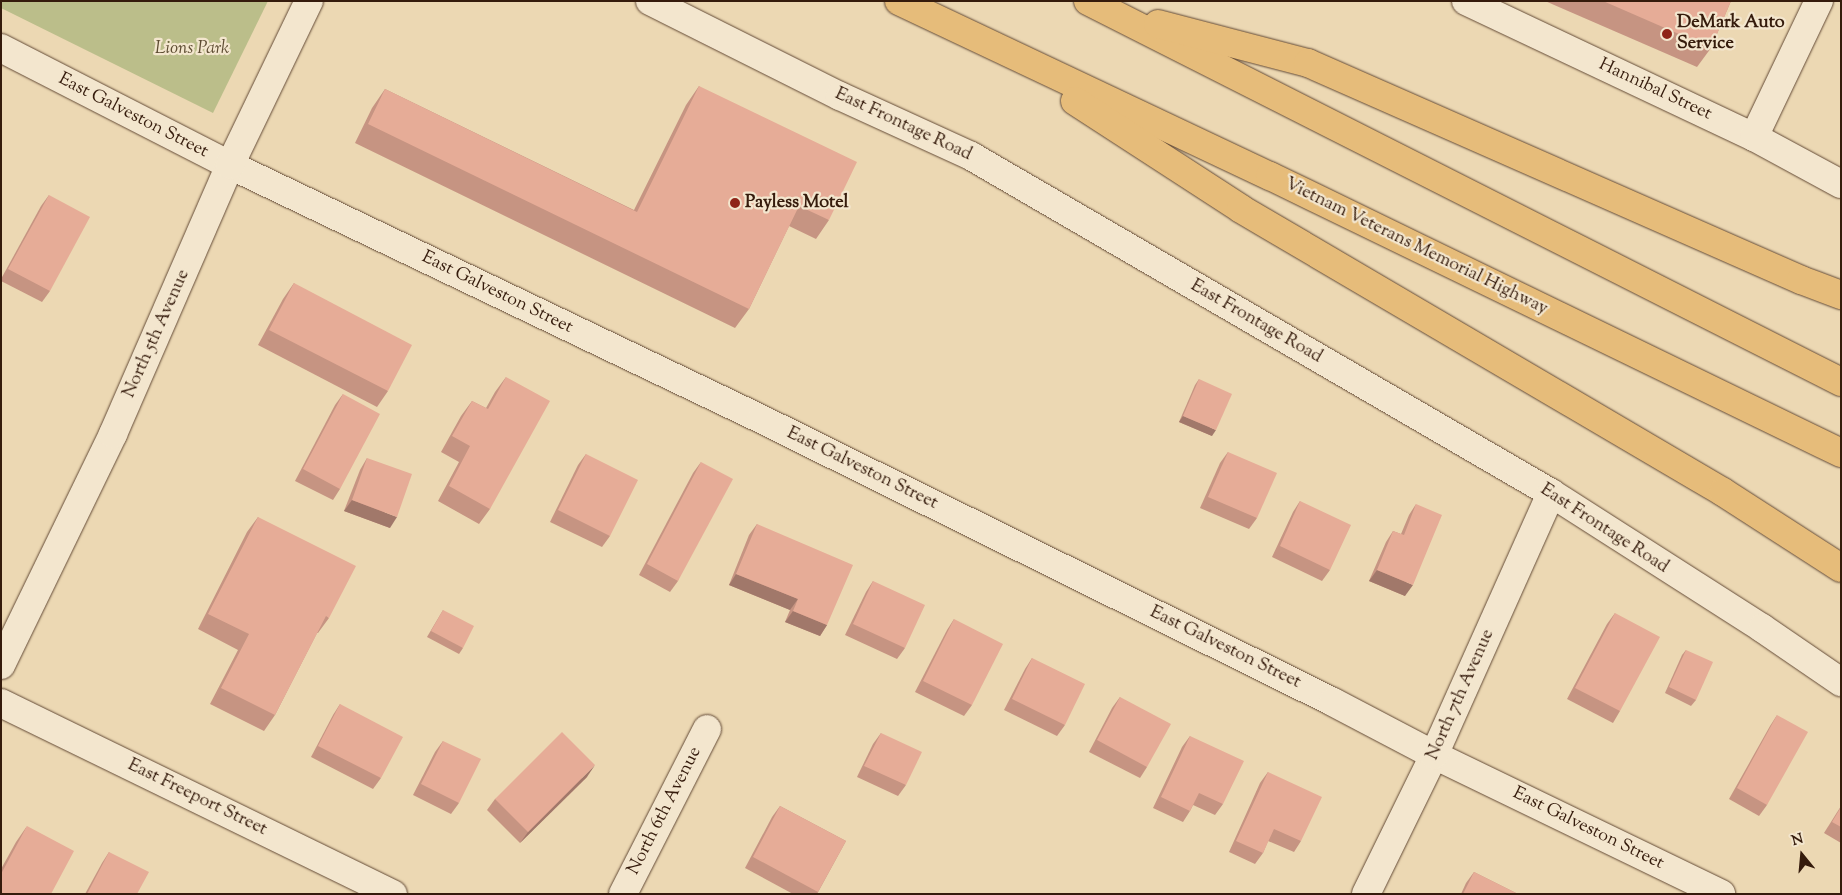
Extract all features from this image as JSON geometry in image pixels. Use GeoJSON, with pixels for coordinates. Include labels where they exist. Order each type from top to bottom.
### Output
{"type":"FeatureCollection","features":[{"type":"Feature","properties":{"kind":"highway"},"geometry":{"type":"LineString","coordinates":[[899,1],[989,46],[1241,209],[1723,492],[1841,568]]}},
{"type":"Feature","properties":{"kind":"highway"},"geometry":{"type":"LineString","coordinates":[[1097,6],[1308,63],[1802,280],[1841,295]]}},
{"type":"Feature","properties":{"kind":"highway"},"geometry":{"type":"LineString","coordinates":[[1097,6],[1841,382]]}},
{"type":"Feature","properties":{"kind":"highway","name":"Vietnam Veterans Memorial Highway"},"geometry":{"type":"LineString","coordinates":[[989,46],[1270,176],[1841,454]]}},
{"type":"Feature","properties":{"kind":"street","name":"North 5th Avenue"},"geometry":{"type":"LineString","coordinates":[[1,665],[113,434],[230,165],[309,1]]}},
{"type":"Feature","properties":{"kind":"street","name":"East Frontage Road"},"geometry":{"type":"LineString","coordinates":[[650,1],[840,96],[971,156],[1551,493],[1762,628],[1841,682]]}},
{"type":"Feature","properties":{"kind":"street","name":"Hannibal Street"},"geometry":{"type":"LineString","coordinates":[[1466,1],[1754,137],[1841,184]]}},
{"type":"Feature","properties":{"kind":"street"},"geometry":{"type":"LineString","coordinates":[[1754,137],[1819,1]]}},
{"type":"Feature","properties":{"kind":"street","name":"East Galveston Street"},"geometry":{"type":"LineString","coordinates":[[1,48],[230,165],[778,427],[1333,702],[1434,755],[1721,894]]}},
{"type":"Feature","properties":{"kind":"street","name":"North 7th Avenue"},"geometry":{"type":"LineString","coordinates":[[1366,894],[1434,755],[1551,493]]}},
{"type":"Feature","properties":{"kind":"street","name":"East Freeport Street"},"geometry":{"type":"LineString","coordinates":[[1,702],[394,894]]}},
{"type":"Feature","properties":{"kind":"street","name":"North 6th Avenue"},"geometry":{"type":"LineString","coordinates":[[623,894],[707,729]]}},
{"type":"Feature","properties":{"kind":"green space","name":"Lions Park"},"geometry":{"type":"Polygon","coordinates":[[[1,1],[268,1],[213,113],[1,8],[1,1]]]}},
{"type":"Feature","properties":{"kind":"building"},"geometry":{"type":"Polygon","coordinates":[[[1603,1],[1731,1],[1711,48],[1603,1]]]}},
{"type":"Feature","properties":{"kind":"building","name":"Payless Motel"},"geometry":{"type":"Polygon","coordinates":[[[699,86],[857,162],[829,220],[799,206],[749,309],[368,124],[385,89],[637,212],[699,86]]]}},
{"type":"Feature","properties":{"kind":"building"},"geometry":{"type":"Polygon","coordinates":[[[49,195],[90,217],[50,291],[8,269],[49,195]]]}},
{"type":"Feature","properties":{"kind":"building"},"geometry":{"type":"Polygon","coordinates":[[[294,283],[412,345],[388,391],[269,330],[294,283]]]}},
{"type":"Feature","properties":{"kind":"building"},"geometry":{"type":"Polygon","coordinates":[[[506,377],[550,401],[490,509],[449,486],[470,446],[452,436],[472,401],[488,409],[506,377]]]}},
{"type":"Feature","properties":{"kind":"building"},"geometry":{"type":"Polygon","coordinates":[[[1199,379],[1232,394],[1216,430],[1183,416],[1199,379]]]}},
{"type":"Feature","properties":{"kind":"building"},"geometry":{"type":"Polygon","coordinates":[[[343,394],[380,414],[340,489],[303,469],[343,394]]]}},
{"type":"Feature","properties":{"kind":"building"},"geometry":{"type":"Polygon","coordinates":[[[1228,452],[1277,473],[1257,518],[1208,497],[1228,452]]]}},
{"type":"Feature","properties":{"kind":"building"},"geometry":{"type":"Polygon","coordinates":[[[586,454],[638,480],[610,536],[558,510],[586,454]]]}},
{"type":"Feature","properties":{"kind":"building"},"geometry":{"type":"Polygon","coordinates":[[[367,458],[412,474],[397,517],[352,500],[367,458]]]}},
{"type":"Feature","properties":{"kind":"building"},"geometry":{"type":"Polygon","coordinates":[[[701,462],[733,479],[678,581],[647,564],[701,462]]]}},
{"type":"Feature","properties":{"kind":"building"},"geometry":{"type":"Polygon","coordinates":[[[1300,501],[1351,525],[1330,570],[1280,546],[1300,501]]]}},
{"type":"Feature","properties":{"kind":"building"},"geometry":{"type":"Polygon","coordinates":[[[1416,504],[1442,515],[1413,585],[1377,570],[1393,531],[1404,535],[1416,504]]]}},
{"type":"Feature","properties":{"kind":"building"},"geometry":{"type":"Polygon","coordinates":[[[258,517],[356,566],[329,618],[326,616],[275,715],[221,688],[249,634],[208,614],[258,517]]]}},
{"type":"Feature","properties":{"kind":"building"},"geometry":{"type":"Polygon","coordinates":[[[757,524],[853,565],[827,625],[793,611],[798,599],[736,574],[757,524]]]}},
{"type":"Feature","properties":{"kind":"building"},"geometry":{"type":"Polygon","coordinates":[[[873,581],[925,605],[905,648],[853,624],[873,581]]]}},
{"type":"Feature","properties":{"kind":"building"},"geometry":{"type":"Polygon","coordinates":[[[443,610],[474,626],[463,648],[431,631],[443,610]]]}},
{"type":"Feature","properties":{"kind":"building"},"geometry":{"type":"Polygon","coordinates":[[[1615,613],[1660,637],[1620,711],[1575,688],[1615,613]]]}},
{"type":"Feature","properties":{"kind":"building"},"geometry":{"type":"Polygon","coordinates":[[[954,619],[1003,644],[972,705],[923,681],[954,619]]]}},
{"type":"Feature","properties":{"kind":"building"},"geometry":{"type":"Polygon","coordinates":[[[1686,650],[1713,662],[1696,700],[1669,687],[1686,650]]]}},
{"type":"Feature","properties":{"kind":"building"},"geometry":{"type":"Polygon","coordinates":[[[1032,658],[1085,684],[1065,725],[1012,699],[1032,658]]]}},
{"type":"Feature","properties":{"kind":"building"},"geometry":{"type":"Polygon","coordinates":[[[1120,697],[1171,724],[1147,767],[1097,740],[1120,697]]]}},
{"type":"Feature","properties":{"kind":"building"},"geometry":{"type":"Polygon","coordinates":[[[340,704],[403,737],[381,778],[318,746],[340,704]]]}},
{"type":"Feature","properties":{"kind":"building"},"geometry":{"type":"Polygon","coordinates":[[[1777,715],[1808,732],[1767,805],[1737,788],[1777,715]]]}},
{"type":"Feature","properties":{"kind":"building"},"geometry":{"type":"Polygon","coordinates":[[[562,732],[595,765],[528,832],[495,799],[562,732]]]}},
{"type":"Feature","properties":{"kind":"building"},"geometry":{"type":"Polygon","coordinates":[[[881,733],[922,752],[906,785],[864,766],[881,733]]]}},
{"type":"Feature","properties":{"kind":"building"},"geometry":{"type":"Polygon","coordinates":[[[1190,736],[1244,761],[1223,804],[1199,793],[1190,811],[1161,797],[1190,736]]]}},
{"type":"Feature","properties":{"kind":"building"},"geometry":{"type":"Polygon","coordinates":[[[443,741],[481,759],[459,803],[421,784],[443,741]]]}},
{"type":"Feature","properties":{"kind":"building"},"geometry":{"type":"Polygon","coordinates":[[[1268,772],[1322,797],[1301,841],[1274,829],[1263,853],[1236,841],[1268,772]]]}},
{"type":"Feature","properties":{"kind":"building"},"geometry":{"type":"Polygon","coordinates":[[[780,806],[846,841],[818,892],[753,857],[780,806]]]}},
{"type":"Feature","properties":{"kind":"building"},"geometry":{"type":"Polygon","coordinates":[[[1841,807],[1841,827],[1832,822],[1841,807]]]}},
{"type":"Feature","properties":{"kind":"building"},"geometry":{"type":"Polygon","coordinates":[[[27,826],[74,851],[51,894],[1,894],[1,874],[27,826]]]}},
{"type":"Feature","properties":{"kind":"building"},"geometry":{"type":"Polygon","coordinates":[[[109,852],[149,872],[137,894],[87,894],[109,852]]]}},
{"type":"Feature","properties":{"kind":"building"},"geometry":{"type":"Polygon","coordinates":[[[1474,872],[1518,894],[1463,894],[1474,872]]]}},
{"type":"Feature","properties":{"kind":"place","name":"DeMark Auto Service"},"geometry":{"type":"Point","coordinates":[1667,34]}},
{"type":"Feature","properties":{"kind":"place","name":"Payless Motel"},"geometry":{"type":"Point","coordinates":[735,203]}}]}
